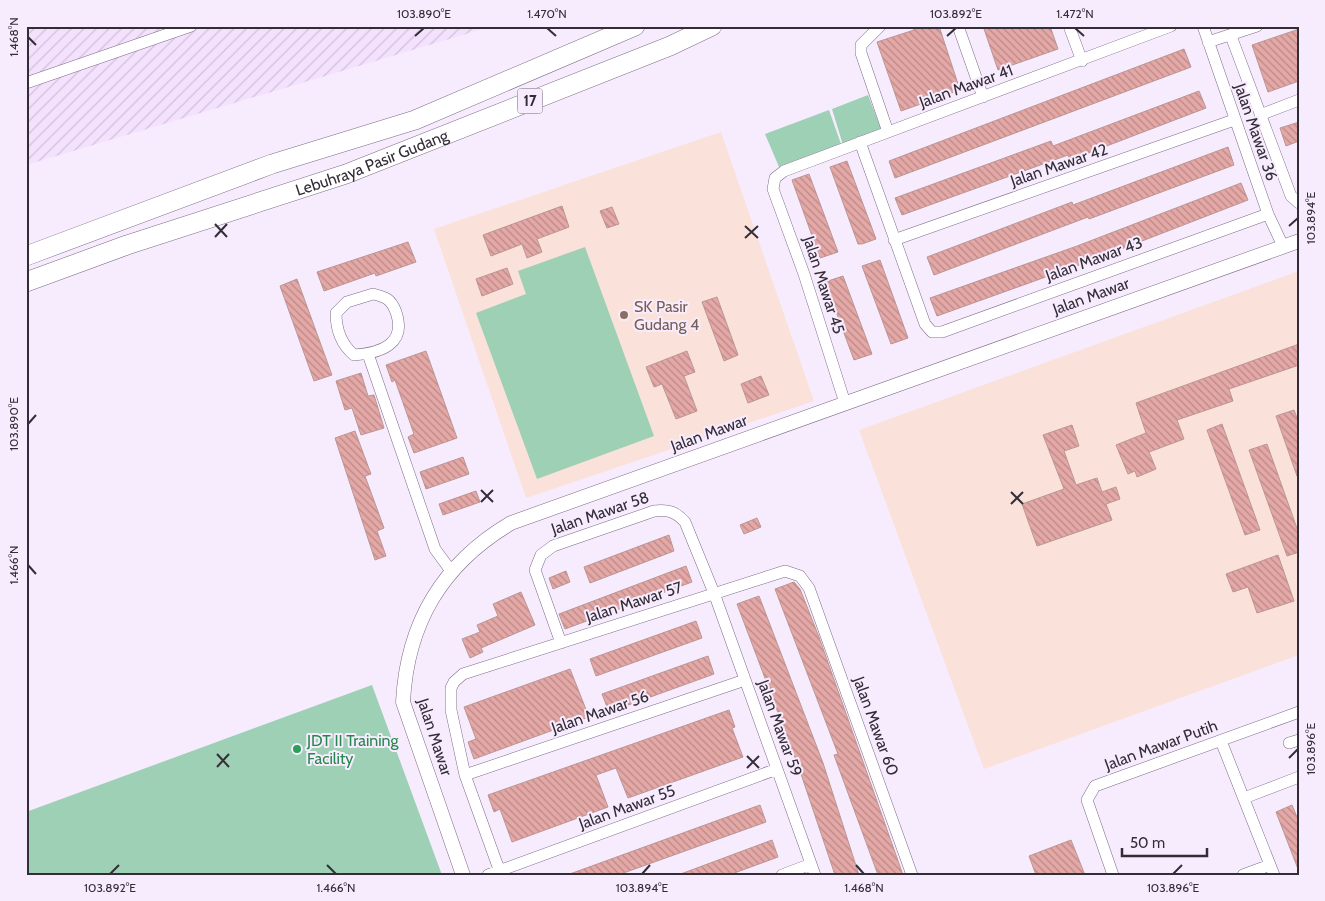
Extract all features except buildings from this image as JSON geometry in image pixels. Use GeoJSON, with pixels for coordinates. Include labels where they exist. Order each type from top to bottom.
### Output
{"type":"FeatureCollection","features":[{"type":"Feature","properties":{"kind":"highway","name":"Lebuhraya Pasir Gudang"},"geometry":{"type":"LineString","coordinates":[[32,253],[272,164],[414,120],[635,26]]}},
{"type":"Feature","properties":{"kind":"highway","name":"Lebuhraya Pasir Gudang"},"geometry":{"type":"LineString","coordinates":[[26,282],[53,274],[127,245],[346,174],[670,46],[712,26]]}},
{"type":"Feature","properties":{"kind":"highway"},"geometry":{"type":"LineString","coordinates":[[26,296],[53,274]]}},
{"type":"Feature","properties":{"kind":"street"},"geometry":{"type":"LineString","coordinates":[[26,83],[191,26]]}},
{"type":"Feature","properties":{"kind":"street"},"geometry":{"type":"LineString","coordinates":[[880,26],[861,45],[861,53],[888,132]]}},
{"type":"Feature","properties":{"kind":"street"},"geometry":{"type":"LineString","coordinates":[[958,26],[983,96]]}},
{"type":"Feature","properties":{"kind":"street"},"geometry":{"type":"LineString","coordinates":[[1069,26],[1082,61]]}},
{"type":"Feature","properties":{"kind":"street","name":"Jalan Mawar 41"},"geometry":{"type":"LineString","coordinates":[[775,178],[784,171],[1082,61],[1171,26]]}},
{"type":"Feature","properties":{"kind":"street","name":"Jalan Mawar 36"},"geometry":{"type":"LineString","coordinates":[[1203,26],[1268,214],[1283,246]]}},
{"type":"Feature","properties":{"kind":"street"},"geometry":{"type":"LineString","coordinates":[[1208,42],[1257,26]]}},
{"type":"Feature","properties":{"kind":"street"},"geometry":{"type":"LineString","coordinates":[[1231,36],[1291,196],[1299,203]]}},
{"type":"Feature","properties":{"kind":"street"},"geometry":{"type":"LineString","coordinates":[[1260,114],[1299,100]]}},
{"type":"Feature","properties":{"kind":"street","name":"Jalan Mawar 42"},"geometry":{"type":"LineString","coordinates":[[894,240],[1234,120]]}},
{"type":"Feature","properties":{"kind":"street"},"geometry":{"type":"LineString","coordinates":[[860,142],[894,240]]}},
{"type":"Feature","properties":{"kind":"street","name":"Jalan Mawar 45"},"geometry":{"type":"LineString","coordinates":[[775,178],[773,189],[804,274],[844,403]]}},
{"type":"Feature","properties":{"kind":"street","name":"Jalan Mawar 43"},"geometry":{"type":"LineString","coordinates":[[894,240],[925,324],[932,332],[942,332],[1268,214]]}},
{"type":"Feature","properties":{"kind":"street","name":"Jalan Mawar"},"geometry":{"type":"LineString","coordinates":[[463,875],[403,702],[405,674],[416,630],[451,571],[493,534],[511,523],[1299,241]]}},
{"type":"Feature","properties":{"kind":"street"},"geometry":{"type":"LineString","coordinates":[[374,294],[385,296],[392,302],[400,325],[398,336],[390,344],[368,354],[354,355],[344,346],[336,324],[336,313],[347,302],[374,294]]}},
{"type":"Feature","properties":{"kind":"street"},"geometry":{"type":"LineString","coordinates":[[368,354],[435,549],[451,571]]}},
{"type":"Feature","properties":{"kind":"street","name":"Jalan Mawar 58"},"geometry":{"type":"LineString","coordinates":[[561,643],[535,570],[541,555],[553,546],[654,511],[670,511],[685,522],[714,593]]}},
{"type":"Feature","properties":{"kind":"street","name":"Jalan Mawar 57"},"geometry":{"type":"LineString","coordinates":[[465,775],[451,710],[450,696],[454,682],[464,674],[785,571],[800,576],[809,588]]}},
{"type":"Feature","properties":{"kind":"street","name":"Jalan Mawar 60"},"geometry":{"type":"LineString","coordinates":[[809,588],[912,875]]}},
{"type":"Feature","properties":{"kind":"street","name":"Jalan Mawar 59"},"geometry":{"type":"LineString","coordinates":[[714,593],[813,869]]}},
{"type":"Feature","properties":{"kind":"street","name":"Jalan Mawar 56"},"geometry":{"type":"LineString","coordinates":[[465,775],[745,680]]}},
{"type":"Feature","properties":{"kind":"street","name":"Jalan Mawar Putih"},"geometry":{"type":"LineString","coordinates":[[1113,875],[1087,800],[1095,786],[1299,712]]}},
{"type":"Feature","properties":{"kind":"street"},"geometry":{"type":"LineString","coordinates":[[1221,741],[1272,870],[1243,875]]}},
{"type":"Feature","properties":{"kind":"street","name":"Jalan Mawar 55"},"geometry":{"type":"LineString","coordinates":[[488,875],[501,873],[777,769]]}},
{"type":"Feature","properties":{"kind":"street"},"geometry":{"type":"LineString","coordinates":[[465,775],[501,873]]}},
{"type":"Feature","properties":{"kind":"street"},"geometry":{"type":"LineString","coordinates":[[1244,798],[1299,777]]}},
{"type":"Feature","properties":{"kind":"street"},"geometry":{"type":"LineString","coordinates":[[782,875],[813,869]]}},
{"type":"Feature","properties":{"kind":"shaded area"},"geometry":{"type":"Polygon","coordinates":[[[26,26],[493,26],[26,165],[26,26]]]}},
{"type":"Feature","properties":{"kind":"shaded area","name":"SK Pasir Gudang 4"},"geometry":{"type":"Polygon","coordinates":[[[721,132],[814,401],[526,498],[434,229],[721,132]]]}},
{"type":"Feature","properties":{"kind":"shaded area"},"geometry":{"type":"Polygon","coordinates":[[[1299,271],[1299,655],[984,769],[859,430],[1299,271]]]}},
{"type":"Feature","properties":{"kind":"green space"},"geometry":{"type":"Polygon","coordinates":[[[868,95],[881,129],[843,145],[832,109],[868,95]]]}},
{"type":"Feature","properties":{"kind":"green space"},"geometry":{"type":"Polygon","coordinates":[[[829,110],[841,144],[779,167],[765,134],[829,110]]]}},
{"type":"Feature","properties":{"kind":"green space"},"geometry":{"type":"Polygon","coordinates":[[[585,247],[654,436],[537,479],[476,313],[526,294],[518,271],[585,247]]]}},
{"type":"Feature","properties":{"kind":"green space","name":"JDT II Training Facility"},"geometry":{"type":"Polygon","coordinates":[[[372,685],[442,875],[26,875],[26,812],[372,685]]]}},
{"type":"Feature","properties":{"kind":"place","name":"SK Pasir Gudang 4"},"geometry":{"type":"Point","coordinates":[624,315]}},
{"type":"Feature","properties":{"kind":"place","name":"JDT II Training Facility"},"geometry":{"type":"Point","coordinates":[297,749]}}]}
